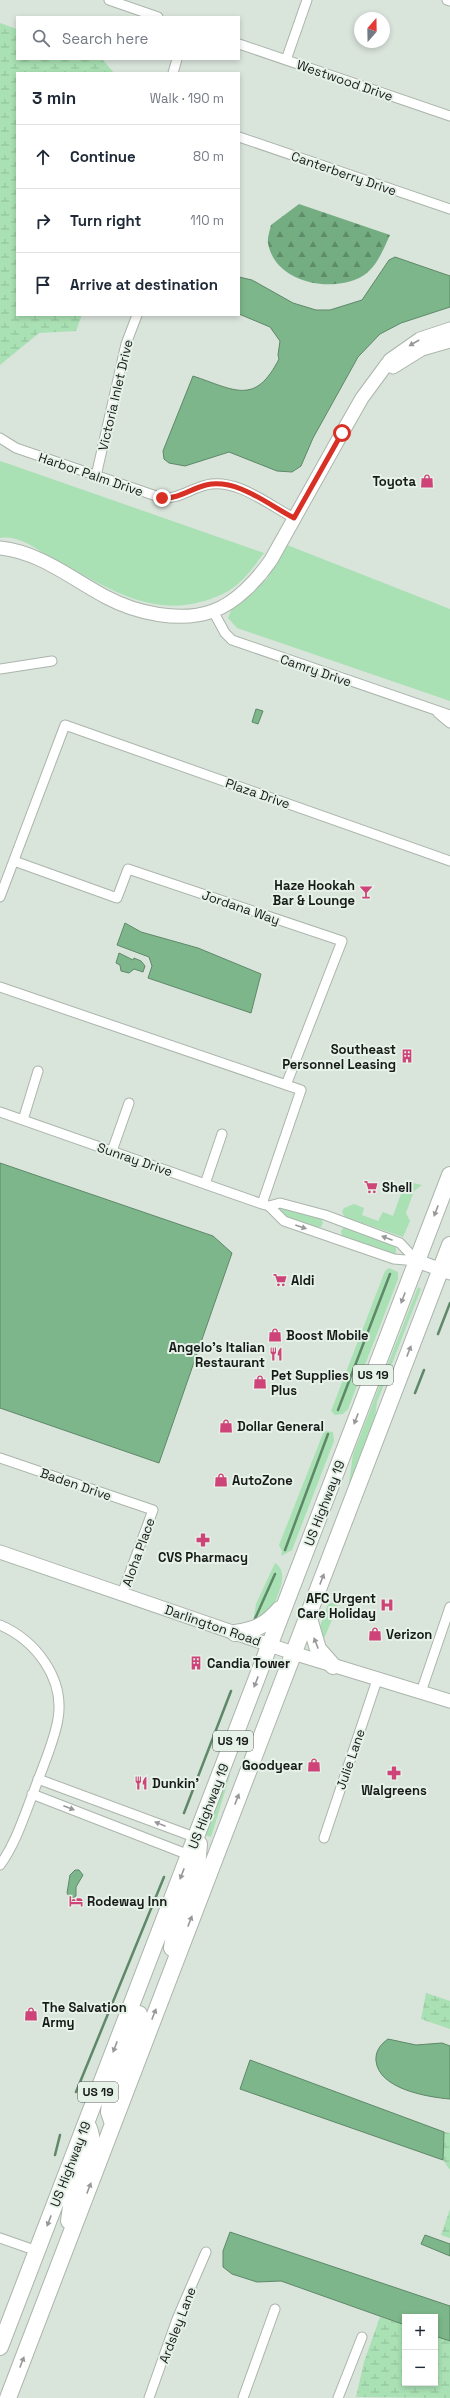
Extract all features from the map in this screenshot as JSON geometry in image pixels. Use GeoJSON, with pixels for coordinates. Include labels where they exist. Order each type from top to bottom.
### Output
{"type":"FeatureCollection","features":[{"type":"Feature","properties":{"kind":"highway","name":"US Highway 19"},"geometry":{"type":"LineString","coordinates":[[0,2347],[141,1978],[197,1838],[450,1175]]}},
{"type":"Feature","properties":{"kind":"highway","name":"US Highway 19"},"geometry":{"type":"LineString","coordinates":[[8,2398],[308,1615],[445,1272],[450,1245]]}},
{"type":"Feature","properties":{"kind":"highway"},"geometry":{"type":"LineString","coordinates":[[235,1633],[260,1628],[268,1623],[286,1602]]}},
{"type":"Feature","properties":{"kind":"highway"},"geometry":{"type":"LineString","coordinates":[[308,1615],[318,1649],[333,1666]]}},
{"type":"Feature","properties":{"kind":"highway"},"geometry":{"type":"LineString","coordinates":[[166,1983],[176,1922],[197,1868],[200,1846],[197,1838]]}},
{"type":"Feature","properties":{"kind":"highway"},"geometry":{"type":"LineString","coordinates":[[113,2123],[109,2103],[146,1996],[141,1978]]}},
{"type":"Feature","properties":{"kind":"highway"},"geometry":{"type":"LineString","coordinates":[[65,2250],[72,2199],[92,2143],[91,2130],[86,2123]]}},
{"type":"Feature","properties":{"kind":"street"},"geometry":{"type":"LineString","coordinates":[[109,0],[155,16]]}},
{"type":"Feature","properties":{"kind":"street"},"geometry":{"type":"LineString","coordinates":[[286,60],[307,0]]}},
{"type":"Feature","properties":{"kind":"street","name":"Westwood Drive"},"geometry":{"type":"LineString","coordinates":[[240,44],[450,116]]}},
{"type":"Feature","properties":{"kind":"street"},"geometry":{"type":"LineString","coordinates":[[173,72],[177,60]]}},
{"type":"Feature","properties":{"kind":"street","name":"Canterberry Drive"},"geometry":{"type":"LineString","coordinates":[[240,137],[450,209]]}},
{"type":"Feature","properties":{"kind":"street","name":"Victoria Inlet Drive"},"geometry":{"type":"LineString","coordinates":[[96,476],[126,344],[136,316]]}},
{"type":"Feature","properties":{"kind":"street"},"geometry":{"type":"LineString","coordinates":[[0,548],[15,550],[52,566],[108,598],[133,608],[165,615],[187,616],[213,611],[245,591],[258,578],[271,560],[348,421],[390,360],[406,347],[420,339],[450,329]]}},
{"type":"Feature","properties":{"kind":"street"},"geometry":{"type":"LineString","coordinates":[[377,379],[422,349],[450,341]]}},
{"type":"Feature","properties":{"kind":"street","name":"Harbor Palm Drive"},"geometry":{"type":"LineString","coordinates":[[0,438],[16,448],[162,498],[181,496],[204,485],[230,484],[294,518]]}},
{"type":"Feature","properties":{"kind":"street","name":"Camry Drive"},"geometry":{"type":"LineString","coordinates":[[213,611],[224,632],[232,640],[450,715]]}},
{"type":"Feature","properties":{"kind":"street"},"geometry":{"type":"LineString","coordinates":[[0,669],[52,660]]}},
{"type":"Feature","properties":{"kind":"street","name":"Camry Drive"},"geometry":{"type":"LineString","coordinates":[[434,710],[450,723]]}},
{"type":"Feature","properties":{"kind":"street","name":"Plaza Drive"},"geometry":{"type":"LineString","coordinates":[[14,861],[65,725],[450,861]]}},
{"type":"Feature","properties":{"kind":"street"},"geometry":{"type":"LineString","coordinates":[[0,897],[14,861]]}},
{"type":"Feature","properties":{"kind":"street","name":"Jordana Way"},"geometry":{"type":"LineString","coordinates":[[14,861],[117,898],[128,868],[342,941],[286,1085]]}},
{"type":"Feature","properties":{"kind":"street"},"geometry":{"type":"LineString","coordinates":[[0,987],[301,1090],[266,1205]]}},
{"type":"Feature","properties":{"kind":"street"},"geometry":{"type":"LineString","coordinates":[[23,1120],[38,1071]]}},
{"type":"Feature","properties":{"kind":"street"},"geometry":{"type":"LineString","coordinates":[[112,1151],[130,1103]]}},
{"type":"Feature","properties":{"kind":"street","name":"Sunray Drive"},"geometry":{"type":"LineString","coordinates":[[0,1112],[266,1205],[284,1222],[394,1259],[417,1261],[445,1272]]}},
{"type":"Feature","properties":{"kind":"street"},"geometry":{"type":"LineString","coordinates":[[205,1184],[222,1134]]}},
{"type":"Feature","properties":{"kind":"street","name":"Sunray Drive"},"geometry":{"type":"LineString","coordinates":[[266,1205],[280,1203],[363,1229],[400,1243],[417,1261]]}},
{"type":"Feature","properties":{"kind":"street","name":"Baden Drive"},"geometry":{"type":"LineString","coordinates":[[0,1458],[153,1510]]}},
{"type":"Feature","properties":{"kind":"street","name":"Aloha Place"},"geometry":{"type":"LineString","coordinates":[[122,1594],[153,1510]]}},
{"type":"Feature","properties":{"kind":"street","name":"Darlington Road"},"geometry":{"type":"LineString","coordinates":[[0,1552],[293,1654],[450,1701]]}},
{"type":"Feature","properties":{"kind":"street"},"geometry":{"type":"LineString","coordinates":[[421,1692],[449,1611]]}},
{"type":"Feature","properties":{"kind":"street"},"geometry":{"type":"LineString","coordinates":[[0,1625],[24,1638],[37,1650],[51,1673],[57,1692],[58,1717],[38,1779],[9,1852],[0,1865]]}},
{"type":"Feature","properties":{"kind":"street","name":"Julie Lane"},"geometry":{"type":"LineString","coordinates":[[324,1838],[377,1680]]}},
{"type":"Feature","properties":{"kind":"street"},"geometry":{"type":"LineString","coordinates":[[38,1779],[197,1838]]}},
{"type":"Feature","properties":{"kind":"street"},"geometry":{"type":"LineString","coordinates":[[53,1802],[58,1786]]}},
{"type":"Feature","properties":{"kind":"street"},"geometry":{"type":"LineString","coordinates":[[32,1794],[189,1855]]}},
{"type":"Feature","properties":{"kind":"street"},"geometry":{"type":"LineString","coordinates":[[0,2238],[37,2251]]}},
{"type":"Feature","properties":{"kind":"street","name":"Ardsley Lane"},"geometry":{"type":"LineString","coordinates":[[149,2398],[177,2319],[206,2252]]}},
{"type":"Feature","properties":{"kind":"street"},"geometry":{"type":"LineString","coordinates":[[243,2398],[275,2309]]}},
{"type":"Feature","properties":{"kind":"street"},"geometry":{"type":"LineString","coordinates":[[338,2398],[362,2337]]}},
{"type":"Feature","properties":{"kind":"green space"},"geometry":{"type":"Polygon","coordinates":[[[0,23],[16,29],[16,60],[103,60],[113,72],[16,72],[16,316],[82,316],[76,331],[39,333],[0,365],[0,23]]]}},
{"type":"Feature","properties":{"kind":"green space"},"geometry":{"type":"Polygon","coordinates":[[[299,204],[390,235],[382,253],[371,269],[361,277],[348,282],[320,284],[292,276],[281,267],[273,257],[268,243],[271,225],[299,204]]]}},
{"type":"Feature","properties":{"kind":"green space"},"geometry":{"type":"Polygon","coordinates":[[[0,461],[264,553],[237,585],[214,598],[182,605],[162,605],[142,601],[104,586],[25,542],[13,538],[0,538],[0,461]]]}},
{"type":"Feature","properties":{"kind":"green space"},"geometry":{"type":"Polygon","coordinates":[[[287,545],[450,609],[450,701],[237,628],[228,618],[232,608],[267,579],[287,545]]]}},
{"type":"Feature","properties":{"kind":"green space"},"geometry":{"type":"Polygon","coordinates":[[[413,1183],[422,1185],[414,1191],[406,1213],[410,1221],[403,1237],[345,1217],[342,1212],[344,1208],[354,1204],[364,1208],[362,1215],[378,1221],[383,1212],[393,1216],[402,1191],[395,1188],[395,1186],[413,1183]]]}},
{"type":"Feature","properties":{"kind":"green space"},"geometry":{"type":"Polygon","coordinates":[[[278,1207],[321,1218],[323,1223],[321,1227],[311,1227],[305,1225],[280,1213],[277,1210],[278,1207]]]}},
{"type":"Feature","properties":{"kind":"green space"},"geometry":{"type":"Polygon","coordinates":[[[344,1227],[396,1247],[396,1253],[393,1254],[342,1236],[341,1231],[344,1227]]]}},
{"type":"Feature","properties":{"kind":"green space"},"geometry":{"type":"Polygon","coordinates":[[[389,1268],[398,1272],[398,1279],[348,1409],[343,1414],[335,1415],[331,1411],[385,1271],[389,1268]]]}},
{"type":"Feature","properties":{"kind":"green space"},"geometry":{"type":"Polygon","coordinates":[[[418,1287],[421,1289],[377,1402],[374,1425],[348,1491],[353,1454],[418,1287]]]}},
{"type":"Feature","properties":{"kind":"green space"},"geometry":{"type":"Polygon","coordinates":[[[324,1431],[333,1432],[334,1441],[292,1550],[281,1556],[282,1551],[279,1545],[324,1431]]]}},
{"type":"Feature","properties":{"kind":"green space"},"geometry":{"type":"Polygon","coordinates":[[[275,1563],[280,1568],[282,1574],[278,1596],[269,1616],[253,1622],[256,1604],[275,1563]]]}},
{"type":"Feature","properties":{"kind":"green space"},"geometry":{"type":"Polygon","coordinates":[[[341,1599],[322,1643],[319,1629],[328,1604],[341,1599]]]}},
{"type":"Feature","properties":{"kind":"green space"},"geometry":{"type":"Polygon","coordinates":[[[228,1774],[230,1775],[211,1837],[205,1835],[228,1774]]]}},
{"type":"Feature","properties":{"kind":"green space"},"geometry":{"type":"Polygon","coordinates":[[[426,1993],[450,2001],[450,2029],[421,2019],[426,1993]]]}},
{"type":"Feature","properties":{"kind":"green space"},"geometry":{"type":"Polygon","coordinates":[[[444,2132],[450,2133],[450,2170],[443,2160],[444,2132]]]}},
{"type":"Feature","properties":{"kind":"green space"},"geometry":{"type":"Polygon","coordinates":[[[450,2209],[450,2238],[441,2235],[450,2209]]]}},
{"type":"Feature","properties":{"kind":"green space"},"geometry":{"type":"Polygon","coordinates":[[[380,2317],[402,2324],[402,2386],[438,2386],[438,2337],[450,2341],[450,2398],[356,2397],[364,2362],[380,2317]]]}},
{"type":"Feature","properties":{"kind":"shaded area"},"geometry":{"type":"Polygon","coordinates":[[[395,257],[450,276],[450,307],[401,323],[380,334],[358,357],[313,438],[301,466],[292,472],[277,471],[229,452],[185,466],[169,463],[164,459],[163,451],[193,376],[232,389],[252,389],[270,374],[279,359],[278,355],[280,341],[270,327],[240,314],[240,277],[252,280],[293,303],[316,310],[330,310],[362,300],[389,260],[395,257]]]}},
{"type":"Feature","properties":{"kind":"shaded area"},"geometry":{"type":"Polygon","coordinates":[[[256,709],[263,711],[258,724],[252,722],[256,709]]]}},
{"type":"Feature","properties":{"kind":"shaded area"},"geometry":{"type":"Polygon","coordinates":[[[125,923],[141,932],[198,948],[261,974],[251,1013],[148,978],[152,966],[149,957],[117,945],[125,923]]]}},
{"type":"Feature","properties":{"kind":"shaded area"},"geometry":{"type":"Polygon","coordinates":[[[119,953],[133,960],[134,958],[141,961],[145,966],[143,972],[134,969],[129,973],[121,971],[120,965],[116,963],[119,953]]]}},
{"type":"Feature","properties":{"kind":"shaded area"},"geometry":{"type":"Polygon","coordinates":[[[0,1163],[213,1236],[232,1253],[159,1463],[0,1408],[0,1163]]]}},
{"type":"Feature","properties":{"kind":"shaded area"},"geometry":{"type":"Polygon","coordinates":[[[75,1870],[79,1870],[83,1875],[76,1887],[76,1896],[71,1899],[67,1893],[70,1875],[75,1870]]]}},
{"type":"Feature","properties":{"kind":"shaded area"},"geometry":{"type":"Polygon","coordinates":[[[388,2039],[416,2045],[442,2043],[450,2046],[450,2099],[429,2096],[406,2090],[395,2085],[386,2078],[379,2071],[376,2061],[376,2054],[383,2043],[388,2039]]]}},
{"type":"Feature","properties":{"kind":"shaded area"},"geometry":{"type":"Polygon","coordinates":[[[250,2060],[444,2132],[443,2160],[240,2089],[250,2060]]]}},
{"type":"Feature","properties":{"kind":"shaded area"},"geometry":{"type":"Polygon","coordinates":[[[230,2232],[450,2306],[450,2341],[438,2337],[438,2314],[402,2314],[402,2324],[281,2281],[257,2282],[232,2274],[223,2267],[223,2251],[230,2232]]]}},
{"type":"Feature","properties":{"kind":"shaded area"},"geometry":{"type":"Polygon","coordinates":[[[425,2235],[450,2244],[450,2256],[421,2244],[425,2235]]]}},
{"type":"Feature","properties":{"kind":"waterway"},"geometry":{"type":"LineString","coordinates":[[338,1410],[390,1274]]}},
{"type":"Feature","properties":{"kind":"waterway"},"geometry":{"type":"LineString","coordinates":[[438,1334],[450,1303]]}},
{"type":"Feature","properties":{"kind":"waterway"},"geometry":{"type":"LineString","coordinates":[[415,1393],[424,1370]]}},
{"type":"Feature","properties":{"kind":"waterway"},"geometry":{"type":"LineString","coordinates":[[285,1550],[328,1434]]}},
{"type":"Feature","properties":{"kind":"waterway"},"geometry":{"type":"LineString","coordinates":[[254,1621],[275,1574]]}},
{"type":"Feature","properties":{"kind":"waterway"},"geometry":{"type":"LineString","coordinates":[[184,1813],[231,1691]]}},
{"type":"Feature","properties":{"kind":"waterway"},"geometry":{"type":"LineString","coordinates":[[76,2092],[164,1877]]}},
{"type":"Feature","properties":{"kind":"waterway"},"geometry":{"type":"LineString","coordinates":[[55,2155],[60,2135]]}},
{"type":"Feature","properties":{"kind":"place","name":"Toyota"},"geometry":{"type":"Point","coordinates":[427,481]}},
{"type":"Feature","properties":{"kind":"place","name":"Haze Hookah Bar & Lounge"},"geometry":{"type":"Point","coordinates":[366,892]}},
{"type":"Feature","properties":{"kind":"place","name":"Southeast Personnel Leasing"},"geometry":{"type":"Point","coordinates":[407,1056]}},
{"type":"Feature","properties":{"kind":"place","name":"Shell"},"geometry":{"type":"Point","coordinates":[371,1187]}},
{"type":"Feature","properties":{"kind":"place","name":"Aldi"},"geometry":{"type":"Point","coordinates":[280,1280]}},
{"type":"Feature","properties":{"kind":"place","name":"Boost Mobile"},"geometry":{"type":"Point","coordinates":[275,1335]}},
{"type":"Feature","properties":{"kind":"place","name":"Angelo's Italian Restaurant"},"geometry":{"type":"Point","coordinates":[276,1354]}},
{"type":"Feature","properties":{"kind":"place","name":"Pet Supplies Plus"},"geometry":{"type":"Point","coordinates":[260,1382]}},
{"type":"Feature","properties":{"kind":"place","name":"Dollar General"},"geometry":{"type":"Point","coordinates":[226,1426]}},
{"type":"Feature","properties":{"kind":"place","name":"AutoZone"},"geometry":{"type":"Point","coordinates":[221,1480]}},
{"type":"Feature","properties":{"kind":"place","name":"CVS Pharmacy"},"geometry":{"type":"Point","coordinates":[203,1540]}},
{"type":"Feature","properties":{"kind":"place","name":"AFC Urgent Care Holiday"},"geometry":{"type":"Point","coordinates":[387,1605]}},
{"type":"Feature","properties":{"kind":"place","name":"Verizon"},"geometry":{"type":"Point","coordinates":[375,1634]}},
{"type":"Feature","properties":{"kind":"place","name":"Candia Tower"},"geometry":{"type":"Point","coordinates":[196,1663]}},
{"type":"Feature","properties":{"kind":"place","name":"Goodyear"},"geometry":{"type":"Point","coordinates":[314,1765]}},
{"type":"Feature","properties":{"kind":"place","name":"Walgreens"},"geometry":{"type":"Point","coordinates":[394,1773]}},
{"type":"Feature","properties":{"kind":"place","name":"Dunkin'"},"geometry":{"type":"Point","coordinates":[141,1783]}},
{"type":"Feature","properties":{"kind":"place","name":"Rodeway Inn"},"geometry":{"type":"Point","coordinates":[76,1901]}},
{"type":"Feature","properties":{"kind":"place","name":"The Salvation Army"},"geometry":{"type":"Point","coordinates":[31,2014]}},
{"type":"Feature","properties":{"kind":"route"},"geometry":{"type":"LineString","coordinates":[[162,498],[181,496],[204,485],[230,484],[242,489],[294,518],[342,433]]}}]}
